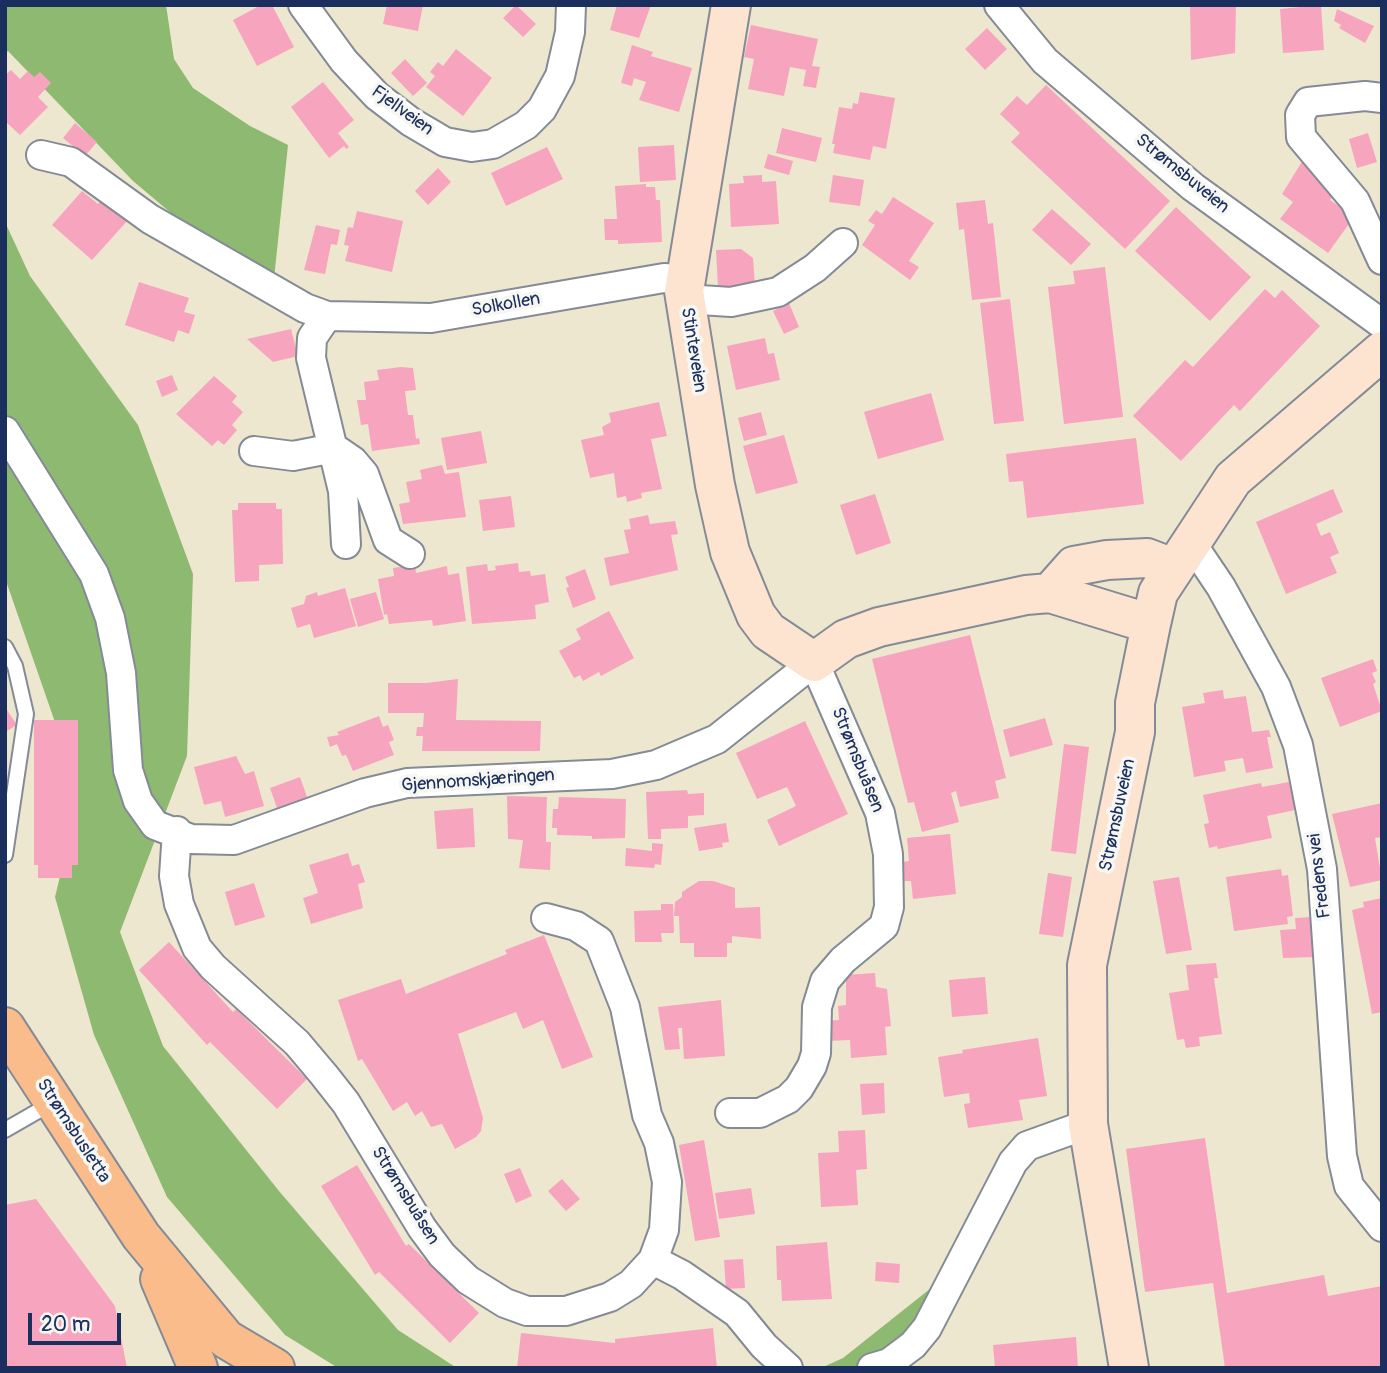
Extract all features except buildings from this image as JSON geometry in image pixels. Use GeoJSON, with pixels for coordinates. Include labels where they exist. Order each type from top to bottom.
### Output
{"type":"FeatureCollection","features":[{"type":"Feature","properties":{"kind":"main road","name":"Strømsbusletta"},"geometry":{"type":"LineString","coordinates":[[5,1027],[141,1236],[226,1339],[275,1368]]}},
{"type":"Feature","properties":{"kind":"main road","name":"Strømsbusletta"},"geometry":{"type":"LineString","coordinates":[[141,1236],[198,1368]]}},
{"type":"Feature","properties":{"kind":"street","name":"Fjellveien"},"geometry":{"type":"LineString","coordinates":[[303,5],[344,61],[377,96],[411,122],[445,142],[472,147],[493,144],[526,125],[542,109],[559,76],[570,32],[570,5]]}},
{"type":"Feature","properties":{"kind":"street","name":"Stinteveien"},"geometry":{"type":"LineString","coordinates":[[731,5],[685,289],[715,485],[730,552],[756,615],[768,631],[814,662]]}},
{"type":"Feature","properties":{"kind":"street","name":"Strømsbuveien"},"geometry":{"type":"LineString","coordinates":[[999,5],[1045,61],[1193,187],[1382,324]]}},
{"type":"Feature","properties":{"kind":"street"},"geometry":{"type":"LineString","coordinates":[[1382,98],[1366,96],[1308,102],[1300,116],[1301,136],[1355,201],[1382,260]]}},
{"type":"Feature","properties":{"kind":"street","name":"Solkollen"},"geometry":{"type":"LineString","coordinates":[[41,155],[71,162],[149,219],[305,308],[327,316],[431,318],[664,278],[685,289],[731,302],[778,292],[816,268],[843,243]]}},
{"type":"Feature","properties":{"kind":"street"},"geometry":{"type":"LineString","coordinates":[[327,316],[312,338],[312,358],[343,491],[345,544]]}},
{"type":"Feature","properties":{"kind":"street","name":"Strømsbuveien"},"geometry":{"type":"LineString","coordinates":[[1129,1368],[1088,1124],[1087,965],[1135,732],[1135,703],[1150,624],[1158,593],[1233,479],[1382,351]]}},
{"type":"Feature","properties":{"kind":"street","name":"Gjennomskjæringen"},"geometry":{"type":"LineString","coordinates":[[5,431],[94,574],[110,618],[121,673],[128,770],[138,801],[155,825],[200,840],[234,840],[365,793],[407,783],[612,774],[656,765],[717,739],[846,639],[879,627],[1026,595],[1050,593],[1150,624]]}},
{"type":"Feature","properties":{"kind":"street"},"geometry":{"type":"LineString","coordinates":[[254,452],[293,456],[334,448],[353,461],[364,474],[388,540],[410,554]]}},
{"type":"Feature","properties":{"kind":"street"},"geometry":{"type":"LineString","coordinates":[[1050,593],[1074,566],[1107,560],[1182,555]]}},
{"type":"Feature","properties":{"kind":"street","name":"Fredens vei"},"geometry":{"type":"LineString","coordinates":[[1182,555],[1221,587],[1276,688],[1298,745],[1322,869],[1342,1156],[1349,1186],[1382,1227]]}},
{"type":"Feature","properties":{"kind":"street","name":"Strømsbuåsen"},"geometry":{"type":"LineString","coordinates":[[730,1113],[760,1113],[788,1099],[799,1088],[816,1053],[817,1007],[825,981],[843,960],[884,926],[889,907],[888,854],[880,813],[814,662]]}},
{"type":"Feature","properties":{"kind":"street","name":"Strømsbuåsen"},"geometry":{"type":"LineString","coordinates":[[177,831],[174,876],[179,904],[197,948],[213,967],[297,1043],[324,1075],[346,1103],[422,1227],[442,1255],[468,1280],[505,1303],[527,1311],[566,1311],[610,1297],[631,1284],[653,1260]]}},
{"type":"Feature","properties":{"kind":"street"},"geometry":{"type":"LineString","coordinates":[[546,918],[576,926],[599,941],[625,1007],[647,1115],[659,1143],[667,1182],[664,1230],[653,1260],[682,1275],[737,1313],[764,1346],[788,1368]]}},
{"type":"Feature","properties":{"kind":"street"},"geometry":{"type":"LineString","coordinates":[[872,1368],[888,1363],[913,1345],[927,1328],[1013,1162],[1027,1146],[1088,1124]]}},
{"type":"Feature","properties":{"kind":"lane"},"geometry":{"type":"LineString","coordinates":[[5,647],[15,666],[26,714],[5,855]]}},
{"type":"Feature","properties":{"kind":"lane"},"geometry":{"type":"LineString","coordinates":[[5,1130],[53,1102]]}},
{"type":"Feature","properties":{"kind":"green space"},"geometry":{"type":"Polygon","coordinates":[[[5,5],[166,5],[174,59],[193,88],[250,126],[288,145],[272,298],[133,181],[8,51],[5,54],[5,5]]]}},
{"type":"Feature","properties":{"kind":"green space"},"geometry":{"type":"Polygon","coordinates":[[[5,222],[30,276],[138,425],[193,574],[187,756],[120,932],[163,1046],[279,1191],[398,1330],[457,1368],[338,1368],[285,1335],[167,1197],[94,1035],[55,897],[65,856],[57,728],[5,578],[5,222]]]}},
{"type":"Feature","properties":{"kind":"green space"},"geometry":{"type":"Polygon","coordinates":[[[955,1269],[894,1368],[821,1368],[843,1358],[955,1269]]]}}]}
